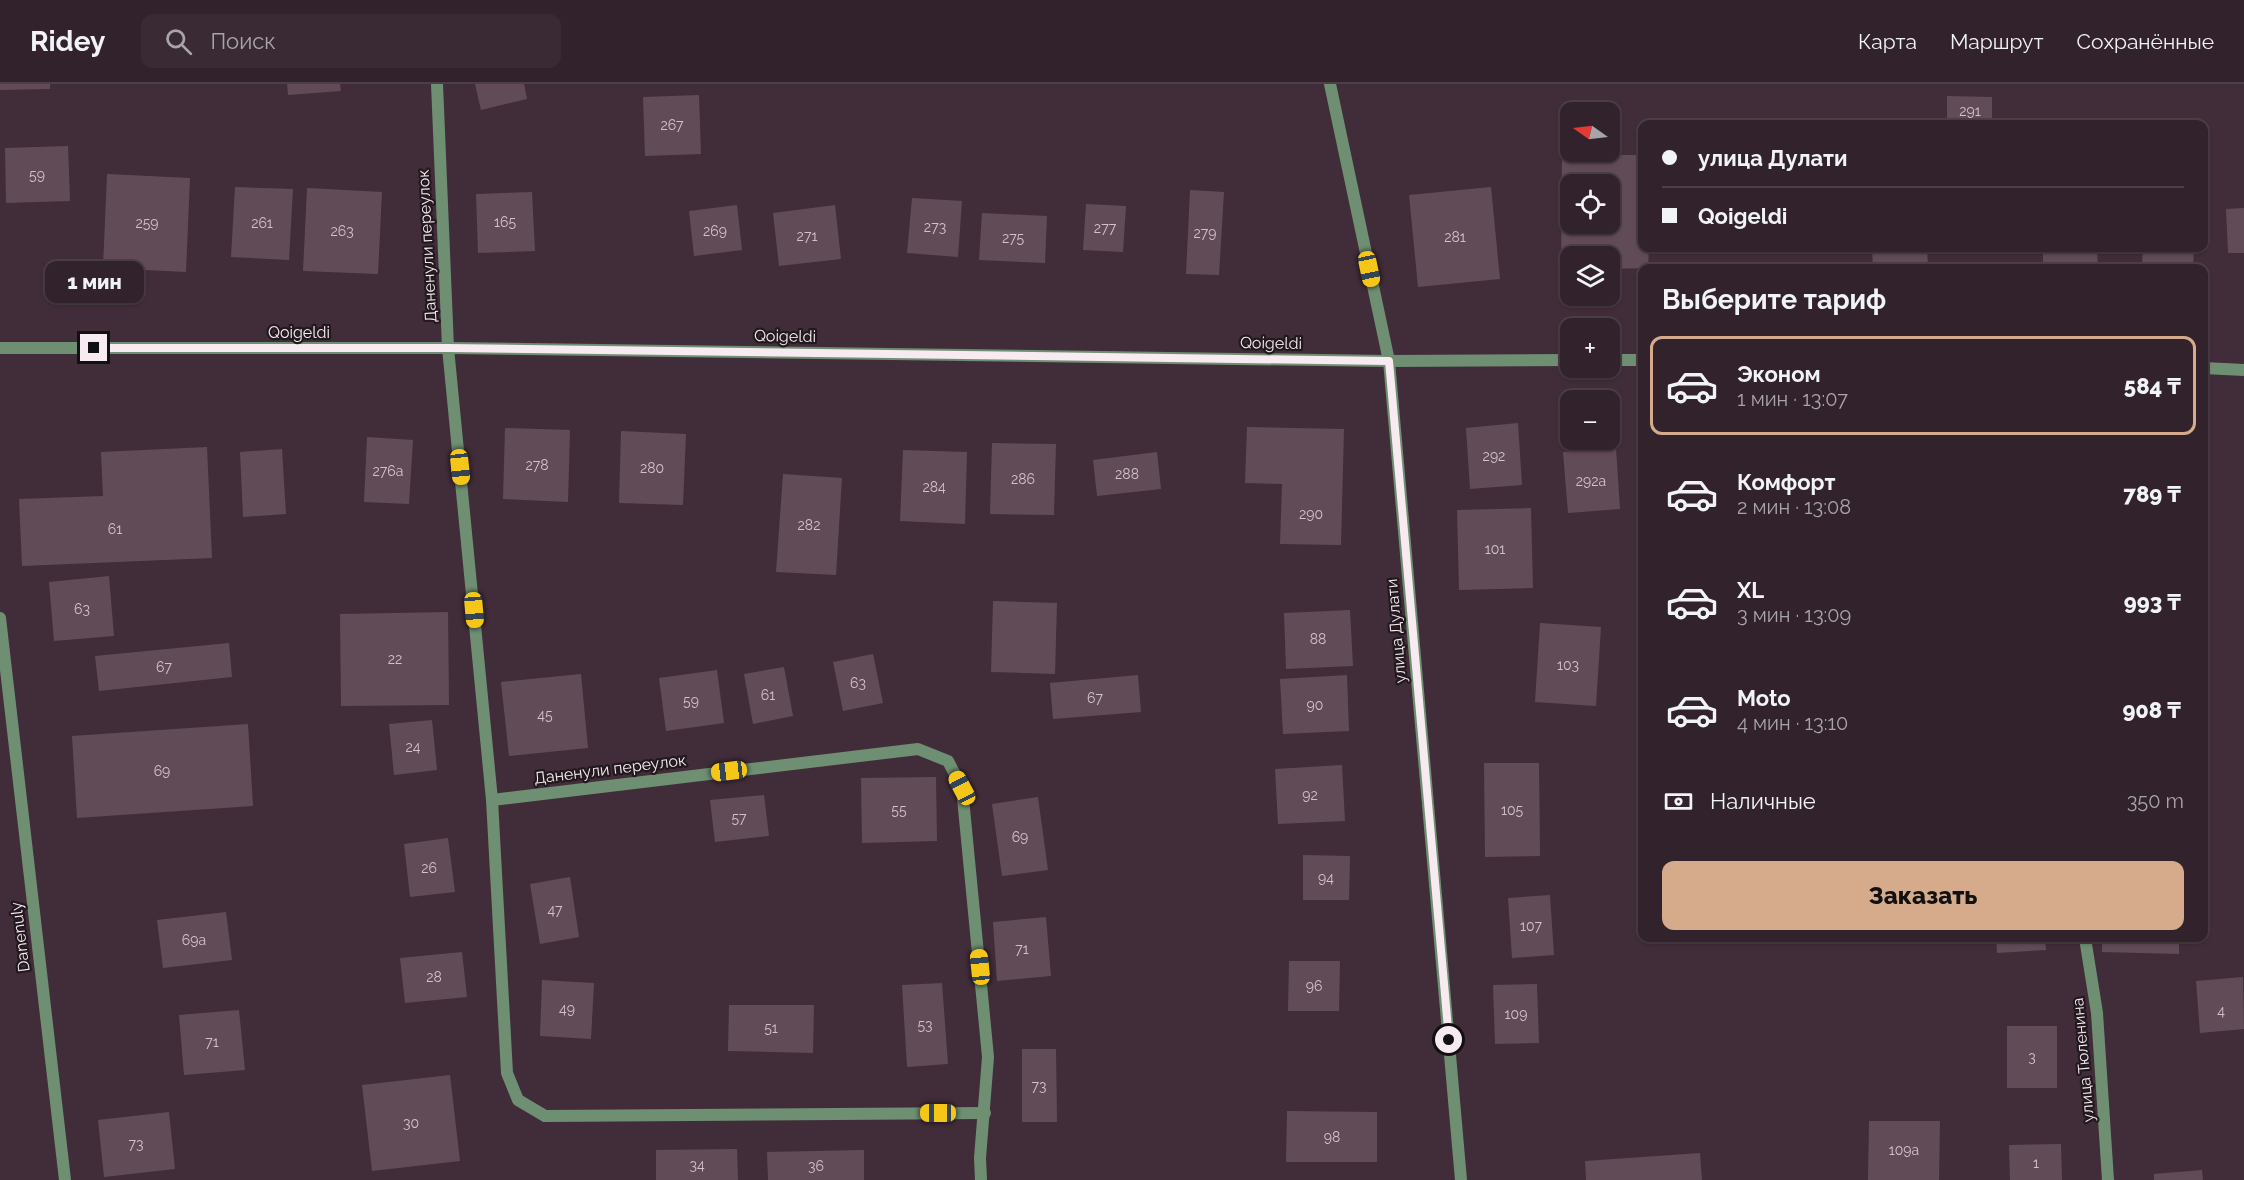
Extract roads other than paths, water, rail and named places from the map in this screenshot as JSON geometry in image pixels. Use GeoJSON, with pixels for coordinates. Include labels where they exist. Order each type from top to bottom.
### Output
{"type":"FeatureCollection","features":[{"type":"Feature","properties":{"kind":"street","name":"Даненули переулок"},"geometry":{"type":"LineString","coordinates":[[437,84],[448,348],[492,800],[507,1073],[518,1100],[545,1116],[984,1113]]}},
{"type":"Feature","properties":{"kind":"street","name":"улица Дулати"},"geometry":{"type":"LineString","coordinates":[[1330,84],[1389,361],[1461,1180]]}},
{"type":"Feature","properties":{"kind":"street","name":"Qoigeldi"},"geometry":{"type":"LineString","coordinates":[[0,348],[448,348],[1389,361],[1560,360]]}},
{"type":"Feature","properties":{"kind":"street"},"geometry":{"type":"LineString","coordinates":[[1620,360],[1638,360]]}},
{"type":"Feature","properties":{"kind":"street"},"geometry":{"type":"LineString","coordinates":[[2208,368],[2244,370]]}},
{"type":"Feature","properties":{"kind":"street","name":"Danenuly"},"geometry":{"type":"LineString","coordinates":[[0,618],[65,1180]]}},
{"type":"Feature","properties":{"kind":"street","name":"Даненули переулок"},"geometry":{"type":"LineString","coordinates":[[492,800],[918,749],[948,761],[962,788],[988,1057],[980,1158],[981,1180]]}},
{"type":"Feature","properties":{"kind":"street","name":"улица Тюленина"},"geometry":{"type":"LineString","coordinates":[[2086,942],[2097,1013],[2109,1180]]}}]}
